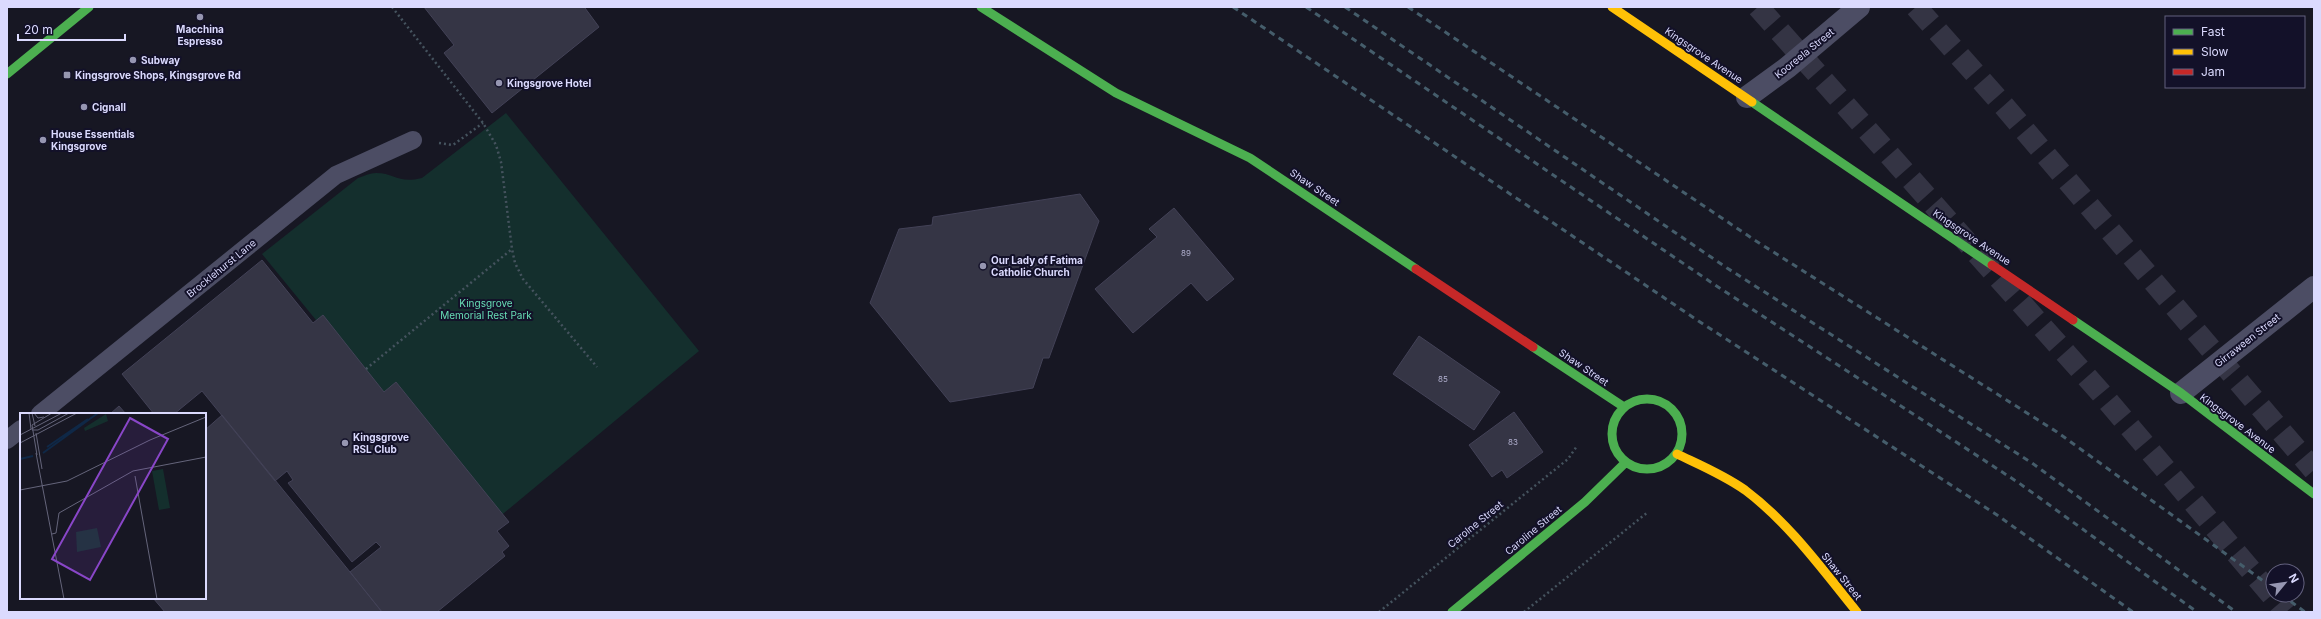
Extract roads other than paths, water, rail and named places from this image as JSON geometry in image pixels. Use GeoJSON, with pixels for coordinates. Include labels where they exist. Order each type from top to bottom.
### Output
{"type":"FeatureCollection","features":[{"type":"Feature","properties":{"kind":"street"},"geometry":{"type":"LineString","coordinates":[[7,74],[89,7]]}},
{"type":"Feature","properties":{"kind":"street","name":"Shaw Street"},"geometry":{"type":"LineString","coordinates":[[981,7],[1054,55],[1116,93],[1250,158],[1624,407]]}},
{"type":"Feature","properties":{"kind":"street","name":"Kingsgrove Avenue"},"geometry":{"type":"LineString","coordinates":[[1612,7],[2181,393],[2314,494]]}},
{"type":"Feature","properties":{"kind":"street","name":"Kooreela Street"},"geometry":{"type":"LineString","coordinates":[[1747,98],[1788,67],[1859,7]]}},
{"type":"Feature","properties":{"kind":"street","name":"Girraween Street"},"geometry":{"type":"LineString","coordinates":[[2181,393],[2314,287]]}},
{"type":"Feature","properties":{"kind":"street"},"geometry":{"type":"LineString","coordinates":[[1655,400],[1666,404],[1675,411],[1683,432],[1682,443],[1677,454],[1670,462],[1659,468],[1648,470],[1636,468],[1626,462],[1614,446],[1612,435],[1613,425],[1624,407],[1633,401],[1655,400]]}},
{"type":"Feature","properties":{"kind":"street","name":"Shaw Street"},"geometry":{"type":"LineString","coordinates":[[1677,454],[1744,490],[1771,514],[1810,555],[1856,612]]}},
{"type":"Feature","properties":{"kind":"street","name":"Caroline Street"},"geometry":{"type":"LineString","coordinates":[[1452,612],[1585,502],[1626,462]]}},
{"type":"Feature","properties":{"kind":"lane","name":"Brocklehurst Lane"},"geometry":{"type":"LineString","coordinates":[[41,413],[336,175],[413,140]]}},
{"type":"Feature","properties":{"kind":"lane"},"geometry":{"type":"LineString","coordinates":[[7,440],[20,430]]}},
{"type":"Feature","properties":{"kind":"tunnel"},"geometry":{"type":"LineString","coordinates":[[1758,7],[2101,393],[2286,612]]}},
{"type":"Feature","properties":{"kind":"tunnel"},"geometry":{"type":"LineString","coordinates":[[1916,7],[2004,106],[2314,470]]}},
{"type":"Feature","properties":{"kind":"railway"},"geometry":{"type":"LineString","coordinates":[[1233,7],[1700,322],[1997,515],[2133,612]]}},
{"type":"Feature","properties":{"kind":"railway"},"geometry":{"type":"LineString","coordinates":[[1306,7],[1718,287],[2019,483],[2197,612]]}},
{"type":"Feature","properties":{"kind":"railway"},"geometry":{"type":"LineString","coordinates":[[1345,7],[1727,268],[2032,463],[2236,612]]}},
{"type":"Feature","properties":{"kind":"railway"},"geometry":{"type":"LineString","coordinates":[[1408,7],[1756,241],[2057,432],[2265,582]]}},
{"type":"Feature","properties":{"kind":"railway"},"geometry":{"type":"LineString","coordinates":[[2293,603],[2305,612]]}},
{"type":"Feature","properties":{"kind":"place","name":"Macchina Espresso"},"geometry":{"type":"Point","coordinates":[200,17]}},
{"type":"Feature","properties":{"kind":"place","name":"Subway"},"geometry":{"type":"Point","coordinates":[133,60]}},
{"type":"Feature","properties":{"kind":"place","name":"Kingsgrove Shops, Kingsgrove Rd"},"geometry":{"type":"Point","coordinates":[67,75]}},
{"type":"Feature","properties":{"kind":"place","name":"Kingsgrove Hotel"},"geometry":{"type":"Point","coordinates":[499,83]}},
{"type":"Feature","properties":{"kind":"place","name":"Cignall"},"geometry":{"type":"Point","coordinates":[84,107]}},
{"type":"Feature","properties":{"kind":"place","name":"House Essentials Kingsgrove"},"geometry":{"type":"Point","coordinates":[43,140]}},
{"type":"Feature","properties":{"kind":"place","name":"Our Lady of Fatima Catholic Church"},"geometry":{"type":"Point","coordinates":[983,266]}},
{"type":"Feature","properties":{"kind":"place","name":"Kingsgrove RSL Club"},"geometry":{"type":"Point","coordinates":[345,443]}},
{"type":"Feature","properties":{"kind":"park label","name":"Kingsgrove Memorial Rest Park"},"geometry":{"type":"Point","coordinates":[486,308]}}]}
